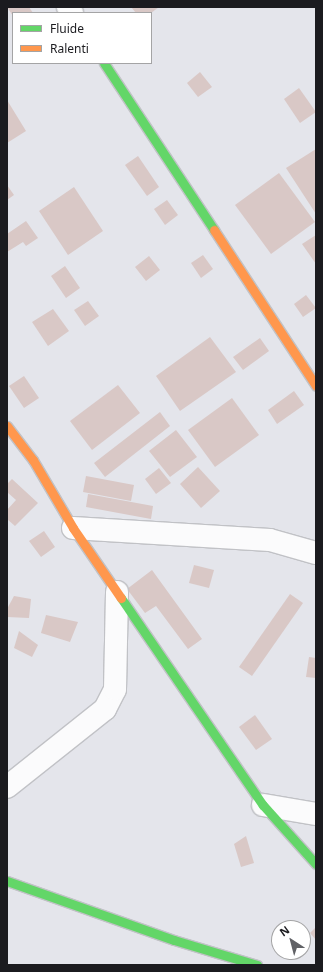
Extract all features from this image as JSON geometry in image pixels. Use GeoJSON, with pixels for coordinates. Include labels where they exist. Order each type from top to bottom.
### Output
{"type":"FeatureCollection","features":[{"type":"Feature","properties":{"kind":"street"},"geometry":{"type":"LineString","coordinates":[[105,64],[316,386]]}},
{"type":"Feature","properties":{"kind":"street"},"geometry":{"type":"LineString","coordinates":[[7,426],[33,460],[73,528],[263,805],[316,864]]}},
{"type":"Feature","properties":{"kind":"street"},"geometry":{"type":"LineString","coordinates":[[73,528],[270,540],[316,553]]}},
{"type":"Feature","properties":{"kind":"street"},"geometry":{"type":"LineString","coordinates":[[7,786],[104,709],[115,689],[117,592]]}},
{"type":"Feature","properties":{"kind":"street"},"geometry":{"type":"LineString","coordinates":[[263,805],[316,814]]}},
{"type":"Feature","properties":{"kind":"street"},"geometry":{"type":"LineString","coordinates":[[7,881],[174,940],[257,965]]}},
{"type":"Feature","properties":{"kind":"building"},"geometry":{"type":"Polygon","coordinates":[[[7,7],[29,7],[32,12],[12,12],[12,14],[7,7]]]}},
{"type":"Feature","properties":{"kind":"building"},"geometry":{"type":"Polygon","coordinates":[[[131,7],[159,7],[152,12],[135,12],[131,7]]]}},
{"type":"Feature","properties":{"kind":"building"},"geometry":{"type":"Polygon","coordinates":[[[200,72],[212,87],[198,97],[187,83],[200,72]]]}},
{"type":"Feature","properties":{"kind":"building"},"geometry":{"type":"Polygon","coordinates":[[[299,88],[316,112],[300,123],[284,99],[299,88]]]}},
{"type":"Feature","properties":{"kind":"building"},"geometry":{"type":"Polygon","coordinates":[[[7,100],[26,131],[7,143],[7,100]]]}},
{"type":"Feature","properties":{"kind":"building"},"geometry":{"type":"Polygon","coordinates":[[[316,149],[316,214],[286,168],[316,149]]]}},
{"type":"Feature","properties":{"kind":"building"},"geometry":{"type":"Polygon","coordinates":[[[138,156],[159,187],[147,196],[125,165],[138,156]]]}},
{"type":"Feature","properties":{"kind":"building"},"geometry":{"type":"Polygon","coordinates":[[[279,173],[315,222],[271,254],[235,205],[279,173]]]}},
{"type":"Feature","properties":{"kind":"building"},"geometry":{"type":"Polygon","coordinates":[[[7,185],[14,195],[7,200],[7,185]]]}},
{"type":"Feature","properties":{"kind":"building"},"geometry":{"type":"Polygon","coordinates":[[[74,187],[103,231],[68,255],[39,211],[74,187]]]}},
{"type":"Feature","properties":{"kind":"building"},"geometry":{"type":"Polygon","coordinates":[[[167,200],[178,215],[165,225],[154,209],[167,200]]]}},
{"type":"Feature","properties":{"kind":"building"},"geometry":{"type":"Polygon","coordinates":[[[26,221],[38,238],[26,246],[23,242],[7,252],[7,234],[26,221]]]}},
{"type":"Feature","properties":{"kind":"building"},"geometry":{"type":"Polygon","coordinates":[[[316,235],[316,264],[302,244],[316,235]]]}},
{"type":"Feature","properties":{"kind":"building"},"geometry":{"type":"Polygon","coordinates":[[[203,255],[213,269],[201,278],[191,263],[203,255]]]}},
{"type":"Feature","properties":{"kind":"building"},"geometry":{"type":"Polygon","coordinates":[[[149,256],[160,270],[146,281],[135,267],[149,256]]]}},
{"type":"Feature","properties":{"kind":"building"},"geometry":{"type":"Polygon","coordinates":[[[65,266],[80,288],[66,298],[51,276],[65,266]]]}},
{"type":"Feature","properties":{"kind":"building"},"geometry":{"type":"Polygon","coordinates":[[[306,295],[316,308],[303,317],[294,304],[306,295]]]}},
{"type":"Feature","properties":{"kind":"building"},"geometry":{"type":"Polygon","coordinates":[[[88,301],[99,316],[85,326],[74,310],[88,301]]]}},
{"type":"Feature","properties":{"kind":"building"},"geometry":{"type":"Polygon","coordinates":[[[53,309],[69,331],[48,346],[32,322],[53,309]]]}},
{"type":"Feature","properties":{"kind":"building"},"geometry":{"type":"Polygon","coordinates":[[[210,337],[236,372],[180,411],[156,376],[210,337]]]}},
{"type":"Feature","properties":{"kind":"building"},"geometry":{"type":"Polygon","coordinates":[[[260,338],[269,351],[243,370],[233,357],[260,338]]]}},
{"type":"Feature","properties":{"kind":"building"},"geometry":{"type":"Polygon","coordinates":[[[24,376],[39,398],[24,408],[9,386],[24,376]]]}},
{"type":"Feature","properties":{"kind":"building"},"geometry":{"type":"Polygon","coordinates":[[[118,385],[140,413],[92,450],[70,421],[118,385]]]}},
{"type":"Feature","properties":{"kind":"building"},"geometry":{"type":"Polygon","coordinates":[[[294,391],[304,405],[277,424],[268,410],[294,391]]]}},
{"type":"Feature","properties":{"kind":"building"},"geometry":{"type":"Polygon","coordinates":[[[232,398],[259,435],[215,467],[188,430],[232,398]]]}},
{"type":"Feature","properties":{"kind":"building"},"geometry":{"type":"Polygon","coordinates":[[[160,412],[170,426],[105,477],[94,463],[160,412]]]}},
{"type":"Feature","properties":{"kind":"building"},"geometry":{"type":"Polygon","coordinates":[[[176,430],[197,457],[170,477],[149,451],[176,430]]]}},
{"type":"Feature","properties":{"kind":"building"},"geometry":{"type":"Polygon","coordinates":[[[198,467],[220,491],[201,508],[180,484],[198,467]]]}},
{"type":"Feature","properties":{"kind":"building"},"geometry":{"type":"Polygon","coordinates":[[[159,468],[171,483],[156,494],[145,479],[159,468]]]}},
{"type":"Feature","properties":{"kind":"building"},"geometry":{"type":"Polygon","coordinates":[[[86,476],[134,485],[131,501],[83,492],[86,476]]]}},
{"type":"Feature","properties":{"kind":"building"},"geometry":{"type":"Polygon","coordinates":[[[12,479],[38,503],[15,526],[7,519],[7,510],[16,500],[7,492],[7,484],[12,479]]]}},
{"type":"Feature","properties":{"kind":"building"},"geometry":{"type":"Polygon","coordinates":[[[88,494],[153,506],[151,519],[86,507],[88,494]]]}},
{"type":"Feature","properties":{"kind":"building"},"geometry":{"type":"Polygon","coordinates":[[[44,531],[55,547],[41,557],[29,541],[44,531]]]}},
{"type":"Feature","properties":{"kind":"building"},"geometry":{"type":"Polygon","coordinates":[[[194,565],[214,570],[209,588],[189,583],[194,565]]]}},
{"type":"Feature","properties":{"kind":"building"},"geometry":{"type":"Polygon","coordinates":[[[152,570],[202,639],[188,649],[156,606],[145,613],[127,589],[152,570]]]}},
{"type":"Feature","properties":{"kind":"building"},"geometry":{"type":"Polygon","coordinates":[[[290,594],[303,603],[252,676],[239,667],[290,594]]]}},
{"type":"Feature","properties":{"kind":"building"},"geometry":{"type":"Polygon","coordinates":[[[14,596],[31,599],[29,618],[7,617],[7,609],[14,596]]]}},
{"type":"Feature","properties":{"kind":"building"},"geometry":{"type":"Polygon","coordinates":[[[46,615],[78,622],[70,642],[41,633],[46,615]]]}},
{"type":"Feature","properties":{"kind":"building"},"geometry":{"type":"Polygon","coordinates":[[[19,631],[38,645],[32,657],[14,648],[19,631]]]}},
{"type":"Feature","properties":{"kind":"building"},"geometry":{"type":"Polygon","coordinates":[[[309,657],[316,658],[316,678],[306,677],[309,657]]]}},
{"type":"Feature","properties":{"kind":"building"},"geometry":{"type":"Polygon","coordinates":[[[255,715],[272,739],[256,750],[239,727],[255,715]]]}},
{"type":"Feature","properties":{"kind":"building"},"geometry":{"type":"Polygon","coordinates":[[[246,836],[254,863],[241,867],[234,844],[246,836]]]}},
{"type":"Feature","properties":{"kind":"building"},"geometry":{"type":"Polygon","coordinates":[[[316,927],[316,940],[311,934],[311,932],[316,927]]]}},
{"type":"Feature","properties":{"kind":"traffic: fast"},"geometry":{"type":"LineString","coordinates":[[105,64],[214,230]]}},
{"type":"Feature","properties":{"kind":"traffic: fast"},"geometry":{"type":"LineString","coordinates":[[121,598],[263,805],[316,864]]}},
{"type":"Feature","properties":{"kind":"traffic: fast"},"geometry":{"type":"LineString","coordinates":[[7,881],[174,940],[257,965]]}},
{"type":"Feature","properties":{"kind":"traffic: slow"},"geometry":{"type":"LineString","coordinates":[[214,230],[316,386]]}},
{"type":"Feature","properties":{"kind":"traffic: slow"},"geometry":{"type":"LineString","coordinates":[[7,426],[33,460],[73,528],[121,598]]}}]}
